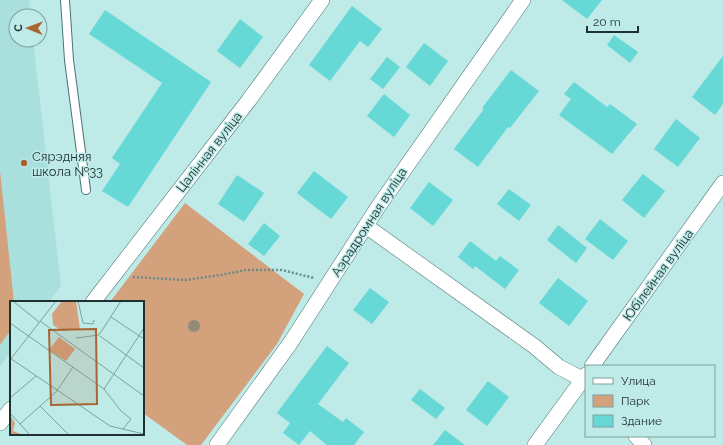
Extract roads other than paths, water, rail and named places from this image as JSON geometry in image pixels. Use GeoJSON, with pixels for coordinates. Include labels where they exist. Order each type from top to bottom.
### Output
{"type":"FeatureCollection","features":[{"type":"Feature","properties":{"kind":"street","name":"Цалінная вуліца"},"geometry":{"type":"LineString","coordinates":[[94,301],[249,100],[322,0]]}},
{"type":"Feature","properties":{"kind":"street","name":"Аэрадромная вуліца"},"geometry":{"type":"LineString","coordinates":[[217,445],[291,342],[378,207],[523,0]]}},
{"type":"Feature","properties":{"kind":"street","name":"Юбілейная вуліца"},"geometry":{"type":"LineString","coordinates":[[593,365],[723,183]]}},
{"type":"Feature","properties":{"kind":"street"},"geometry":{"type":"LineString","coordinates":[[366,226],[515,332],[559,367],[585,378],[535,445]]}},
{"type":"Feature","properties":{"kind":"street"},"geometry":{"type":"LineString","coordinates":[[0,423],[10,410]]}},
{"type":"Feature","properties":{"kind":"street"},"geometry":{"type":"LineString","coordinates":[[637,437],[644,445]]}},
{"type":"Feature","properties":{"kind":"lane"},"geometry":{"type":"LineString","coordinates":[[65,0],[70,60],[86,190]]}},
{"type":"Feature","properties":{"kind":"place","name":"Сярэдняя школа №33"},"geometry":{"type":"Point","coordinates":[24,163]}}]}
